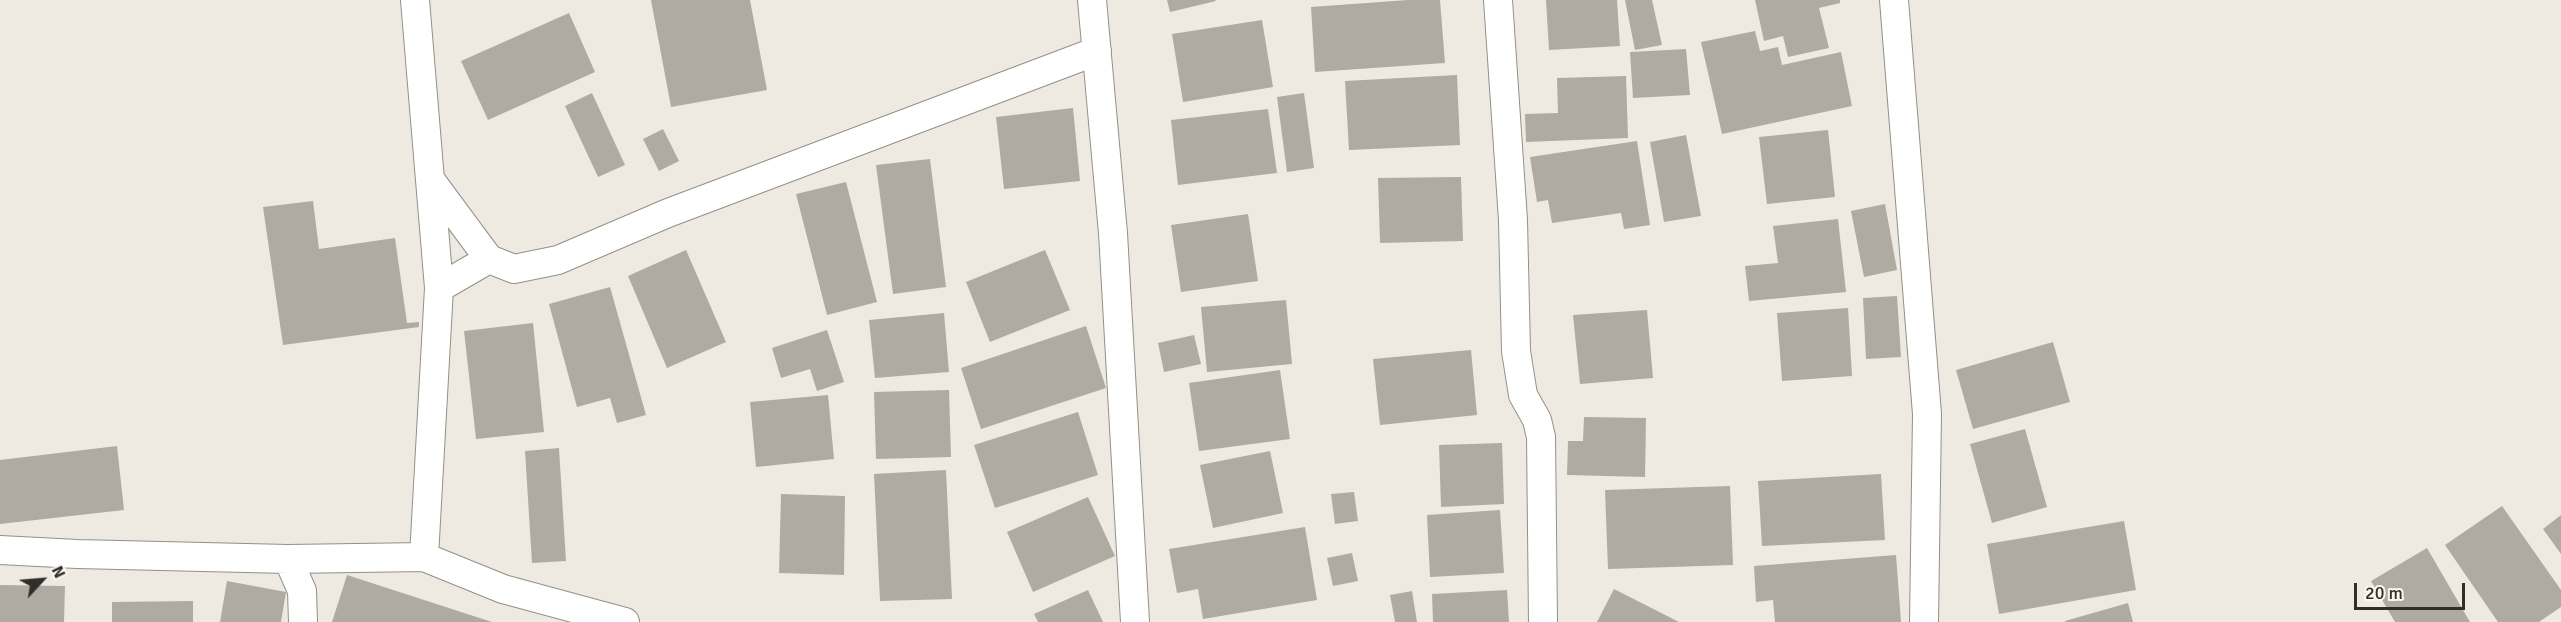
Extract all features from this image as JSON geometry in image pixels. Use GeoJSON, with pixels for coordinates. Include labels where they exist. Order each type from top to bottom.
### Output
{"type":"FeatureCollection","features":[{"type":"Feature","properties":{"kind":"street"},"geometry":{"type":"LineString","coordinates":[[415,0],[432,182],[439,288],[424,557]]}},
{"type":"Feature","properties":{"kind":"street"},"geometry":{"type":"LineString","coordinates":[[1092,0],[1113,232],[1135,622]]}},
{"type":"Feature","properties":{"kind":"street"},"geometry":{"type":"LineString","coordinates":[[1498,0],[1513,220],[1516,351],[1523,395],[1537,420],[1541,437],[1543,622]]}},
{"type":"Feature","properties":{"kind":"street"},"geometry":{"type":"LineString","coordinates":[[1894,0],[1927,414],[1924,622]]}},
{"type":"Feature","properties":{"kind":"street"},"geometry":{"type":"LineString","coordinates":[[432,182],[489,259],[514,269],[558,260],[668,213],[1096,51]]}},
{"type":"Feature","properties":{"kind":"street"},"geometry":{"type":"LineString","coordinates":[[439,288],[489,259]]}},
{"type":"Feature","properties":{"kind":"street"},"geometry":{"type":"LineString","coordinates":[[0,550],[288,559],[424,557],[503,589],[625,622]]}},
{"type":"Feature","properties":{"kind":"street"},"geometry":{"type":"LineString","coordinates":[[288,559],[302,591],[303,622]]}},
{"type":"Feature","properties":{"kind":"building"},"geometry":{"type":"Polygon","coordinates":[[[651,0],[750,0],[767,90],[671,107],[651,0]]]}},
{"type":"Feature","properties":{"kind":"building"},"geometry":{"type":"Polygon","coordinates":[[[1167,0],[1215,0],[1216,1],[1170,12],[1167,0]]]}},
{"type":"Feature","properties":{"kind":"building"},"geometry":{"type":"Polygon","coordinates":[[[1440,0],[1445,63],[1315,72],[1311,7],[1440,0]]]}},
{"type":"Feature","properties":{"kind":"building"},"geometry":{"type":"Polygon","coordinates":[[[1546,0],[1617,0],[1620,46],[1549,50],[1546,0]]]}},
{"type":"Feature","properties":{"kind":"building"},"geometry":{"type":"Polygon","coordinates":[[[1625,0],[1652,0],[1662,45],[1635,50],[1625,0]]]}},
{"type":"Feature","properties":{"kind":"building"},"geometry":{"type":"Polygon","coordinates":[[[1755,0],[1840,0],[1840,3],[1819,8],[1829,48],[1788,57],[1783,36],[1764,41],[1755,0]]]}},
{"type":"Feature","properties":{"kind":"building"},"geometry":{"type":"Polygon","coordinates":[[[569,13],[595,72],[488,120],[461,61],[569,13]]]}},
{"type":"Feature","properties":{"kind":"building"},"geometry":{"type":"Polygon","coordinates":[[[1262,20],[1273,87],[1183,102],[1172,34],[1262,20]]]}},
{"type":"Feature","properties":{"kind":"building"},"geometry":{"type":"Polygon","coordinates":[[[1755,31],[1760,51],[1778,47],[1782,65],[1841,52],[1852,106],[1722,134],[1701,42],[1755,31]]]}},
{"type":"Feature","properties":{"kind":"building"},"geometry":{"type":"Polygon","coordinates":[[[1686,49],[1690,95],[1633,98],[1630,52],[1686,49]]]}},
{"type":"Feature","properties":{"kind":"building"},"geometry":{"type":"Polygon","coordinates":[[[1457,75],[1460,145],[1349,150],[1345,81],[1457,75]]]}},
{"type":"Feature","properties":{"kind":"building"},"geometry":{"type":"Polygon","coordinates":[[[1626,76],[1628,138],[1526,142],[1525,114],[1558,113],[1557,78],[1626,76]]]}},
{"type":"Feature","properties":{"kind":"building"},"geometry":{"type":"Polygon","coordinates":[[[592,93],[625,165],[598,177],[565,106],[592,93]]]}},
{"type":"Feature","properties":{"kind":"building"},"geometry":{"type":"Polygon","coordinates":[[[1304,93],[1314,168],[1287,172],[1277,97],[1304,93]]]}},
{"type":"Feature","properties":{"kind":"building"},"geometry":{"type":"Polygon","coordinates":[[[1073,108],[1080,181],[1004,189],[996,117],[1073,108]]]}},
{"type":"Feature","properties":{"kind":"building"},"geometry":{"type":"Polygon","coordinates":[[[1268,109],[1277,173],[1178,185],[1171,120],[1268,109]]]}},
{"type":"Feature","properties":{"kind":"building"},"geometry":{"type":"Polygon","coordinates":[[[663,129],[679,161],[659,171],[643,139],[663,129]]]}},
{"type":"Feature","properties":{"kind":"building"},"geometry":{"type":"Polygon","coordinates":[[[1828,130],[1835,197],[1767,204],[1759,137],[1828,130]]]}},
{"type":"Feature","properties":{"kind":"building"},"geometry":{"type":"Polygon","coordinates":[[[1686,135],[1701,216],[1664,222],[1650,142],[1686,135]]]}},
{"type":"Feature","properties":{"kind":"building"},"geometry":{"type":"Polygon","coordinates":[[[1637,141],[1650,225],[1624,229],[1621,213],[1552,223],[1548,200],[1537,202],[1530,157],[1637,141]]]}},
{"type":"Feature","properties":{"kind":"building"},"geometry":{"type":"Polygon","coordinates":[[[930,159],[946,287],[893,294],[876,165],[930,159]]]}},
{"type":"Feature","properties":{"kind":"building"},"geometry":{"type":"Polygon","coordinates":[[[1461,177],[1463,241],[1380,243],[1378,178],[1461,177]]]}},
{"type":"Feature","properties":{"kind":"building"},"geometry":{"type":"Polygon","coordinates":[[[846,182],[877,302],[827,315],[796,194],[846,182]]]}},
{"type":"Feature","properties":{"kind":"building"},"geometry":{"type":"Polygon","coordinates":[[[313,201],[319,249],[395,238],[407,323],[419,322],[419,327],[283,345],[263,207],[313,201]]]}},
{"type":"Feature","properties":{"kind":"building"},"geometry":{"type":"Polygon","coordinates":[[[1885,204],[1897,270],[1864,277],[1851,211],[1885,204]]]}},
{"type":"Feature","properties":{"kind":"building"},"geometry":{"type":"Polygon","coordinates":[[[1248,214],[1258,281],[1181,292],[1171,225],[1248,214]]]}},
{"type":"Feature","properties":{"kind":"building"},"geometry":{"type":"Polygon","coordinates":[[[1838,219],[1846,292],[1749,301],[1745,266],[1778,263],[1773,226],[1838,219]]]}},
{"type":"Feature","properties":{"kind":"building"},"geometry":{"type":"Polygon","coordinates":[[[686,250],[726,342],[667,368],[628,276],[686,250]]]}},
{"type":"Feature","properties":{"kind":"building"},"geometry":{"type":"Polygon","coordinates":[[[1045,250],[1070,310],[990,342],[966,282],[1045,250]]]}},
{"type":"Feature","properties":{"kind":"building"},"geometry":{"type":"Polygon","coordinates":[[[610,287],[646,415],[617,423],[610,398],[577,407],[549,304],[610,287]]]}},
{"type":"Feature","properties":{"kind":"building"},"geometry":{"type":"Polygon","coordinates":[[[1897,296],[1901,357],[1866,359],[1863,298],[1897,296]]]}},
{"type":"Feature","properties":{"kind":"building"},"geometry":{"type":"Polygon","coordinates":[[[1286,300],[1292,364],[1207,372],[1201,307],[1286,300]]]}},
{"type":"Feature","properties":{"kind":"building"},"geometry":{"type":"Polygon","coordinates":[[[1848,308],[1852,376],[1782,381],[1777,313],[1848,308]]]}},
{"type":"Feature","properties":{"kind":"building"},"geometry":{"type":"Polygon","coordinates":[[[1647,310],[1653,378],[1580,384],[1573,315],[1647,310]]]}},
{"type":"Feature","properties":{"kind":"building"},"geometry":{"type":"Polygon","coordinates":[[[944,313],[949,372],[875,378],[869,320],[944,313]]]}},
{"type":"Feature","properties":{"kind":"building"},"geometry":{"type":"Polygon","coordinates":[[[533,323],[544,432],[476,439],[464,331],[533,323]]]}},
{"type":"Feature","properties":{"kind":"building"},"geometry":{"type":"Polygon","coordinates":[[[1086,326],[1106,388],[981,429],[961,368],[1086,326]]]}},
{"type":"Feature","properties":{"kind":"building"},"geometry":{"type":"Polygon","coordinates":[[[827,330],[844,382],[817,391],[810,369],[781,378],[772,348],[827,330]]]}},
{"type":"Feature","properties":{"kind":"building"},"geometry":{"type":"Polygon","coordinates":[[[1194,335],[1201,364],[1164,372],[1158,343],[1194,335]]]}},
{"type":"Feature","properties":{"kind":"building"},"geometry":{"type":"Polygon","coordinates":[[[2053,342],[2070,402],[1973,429],[1956,370],[2053,342]]]}},
{"type":"Feature","properties":{"kind":"building"},"geometry":{"type":"Polygon","coordinates":[[[1471,350],[1477,415],[1380,425],[1373,359],[1471,350]]]}},
{"type":"Feature","properties":{"kind":"building"},"geometry":{"type":"Polygon","coordinates":[[[1280,370],[1290,439],[1199,451],[1189,383],[1280,370]]]}},
{"type":"Feature","properties":{"kind":"building"},"geometry":{"type":"Polygon","coordinates":[[[949,390],[951,457],[876,459],[874,392],[949,390]]]}},
{"type":"Feature","properties":{"kind":"building"},"geometry":{"type":"Polygon","coordinates":[[[828,395],[834,459],[756,467],[750,402],[828,395]]]}},
{"type":"Feature","properties":{"kind":"building"},"geometry":{"type":"Polygon","coordinates":[[[1078,412],[1098,475],[995,508],[974,445],[1078,412]]]}},
{"type":"Feature","properties":{"kind":"building"},"geometry":{"type":"Polygon","coordinates":[[[1584,417],[1646,418],[1645,477],[1567,475],[1568,441],[1583,441],[1584,417]]]}},
{"type":"Feature","properties":{"kind":"building"},"geometry":{"type":"Polygon","coordinates":[[[2025,429],[2047,507],[1992,523],[1970,444],[2025,429]]]}},
{"type":"Feature","properties":{"kind":"building"},"geometry":{"type":"Polygon","coordinates":[[[1502,443],[1504,504],[1441,507],[1439,445],[1502,443]]]}},
{"type":"Feature","properties":{"kind":"building"},"geometry":{"type":"Polygon","coordinates":[[[117,446],[124,510],[0,524],[0,460],[117,446]]]}},
{"type":"Feature","properties":{"kind":"building"},"geometry":{"type":"Polygon","coordinates":[[[559,448],[566,561],[532,563],[525,451],[559,448]]]}},
{"type":"Feature","properties":{"kind":"building"},"geometry":{"type":"Polygon","coordinates":[[[1270,451],[1283,513],[1213,528],[1200,465],[1270,451]]]}},
{"type":"Feature","properties":{"kind":"building"},"geometry":{"type":"Polygon","coordinates":[[[946,470],[952,599],[880,601],[874,474],[946,470]]]}},
{"type":"Feature","properties":{"kind":"building"},"geometry":{"type":"Polygon","coordinates":[[[1881,474],[1885,540],[1762,546],[1758,481],[1881,474]]]}},
{"type":"Feature","properties":{"kind":"building"},"geometry":{"type":"Polygon","coordinates":[[[1730,486],[1733,565],[1608,569],[1605,490],[1730,486]]]}},
{"type":"Feature","properties":{"kind":"building"},"geometry":{"type":"Polygon","coordinates":[[[1354,492],[1358,521],[1335,524],[1331,494],[1354,492]]]}},
{"type":"Feature","properties":{"kind":"building"},"geometry":{"type":"Polygon","coordinates":[[[781,494],[845,496],[844,575],[779,573],[781,494]]]}},
{"type":"Feature","properties":{"kind":"building"},"geometry":{"type":"Polygon","coordinates":[[[1088,497],[1115,556],[1033,592],[1007,532],[1088,497]]]}},
{"type":"Feature","properties":{"kind":"building"},"geometry":{"type":"Polygon","coordinates":[[[2502,506],[2561,590],[2561,607],[2539,622],[2498,622],[2445,545],[2502,506]]]}},
{"type":"Feature","properties":{"kind":"building"},"geometry":{"type":"Polygon","coordinates":[[[1500,510],[1504,573],[1430,577],[1427,515],[1500,510]]]}},
{"type":"Feature","properties":{"kind":"building"},"geometry":{"type":"Polygon","coordinates":[[[2561,515],[2561,554],[2543,529],[2561,515]]]}},
{"type":"Feature","properties":{"kind":"building"},"geometry":{"type":"Polygon","coordinates":[[[2124,521],[2136,590],[1999,614],[1987,544],[2124,521]]]}},
{"type":"Feature","properties":{"kind":"building"},"geometry":{"type":"Polygon","coordinates":[[[1305,527],[1317,600],[1203,619],[1198,589],[1177,593],[1169,549],[1305,527]]]}},
{"type":"Feature","properties":{"kind":"building"},"geometry":{"type":"Polygon","coordinates":[[[2427,548],[2470,622],[2395,622],[2371,581],[2427,548]]]}},
{"type":"Feature","properties":{"kind":"building"},"geometry":{"type":"Polygon","coordinates":[[[1352,553],[1358,581],[1333,586],[1327,558],[1352,553]]]}},
{"type":"Feature","properties":{"kind":"building"},"geometry":{"type":"Polygon","coordinates":[[[1896,555],[1901,622],[1775,622],[1773,600],[1756,602],[1754,566],[1896,555]]]}},
{"type":"Feature","properties":{"kind":"building"},"geometry":{"type":"Polygon","coordinates":[[[347,575],[492,622],[332,622],[347,575]]]}},
{"type":"Feature","properties":{"kind":"building"},"geometry":{"type":"Polygon","coordinates":[[[227,581],[286,592],[281,622],[220,622],[227,581]]]}},
{"type":"Feature","properties":{"kind":"building"},"geometry":{"type":"Polygon","coordinates":[[[0,585],[65,586],[64,622],[0,622],[0,585]]]}},
{"type":"Feature","properties":{"kind":"building"},"geometry":{"type":"Polygon","coordinates":[[[1614,589],[1679,622],[1597,622],[1614,589]]]}},
{"type":"Feature","properties":{"kind":"building"},"geometry":{"type":"Polygon","coordinates":[[[1088,590],[1103,622],[1038,622],[1034,614],[1088,590]]]}},
{"type":"Feature","properties":{"kind":"building"},"geometry":{"type":"Polygon","coordinates":[[[1507,590],[1509,622],[1433,622],[1432,594],[1507,590]]]}},
{"type":"Feature","properties":{"kind":"building"},"geometry":{"type":"Polygon","coordinates":[[[1412,591],[1417,622],[1395,622],[1390,595],[1412,591]]]}},
{"type":"Feature","properties":{"kind":"building"},"geometry":{"type":"Polygon","coordinates":[[[193,601],[193,622],[112,622],[112,602],[193,601]]]}},
{"type":"Feature","properties":{"kind":"building"},"geometry":{"type":"Polygon","coordinates":[[[2128,603],[2133,622],[2065,622],[2065,621],[2128,603]]]}}]}
